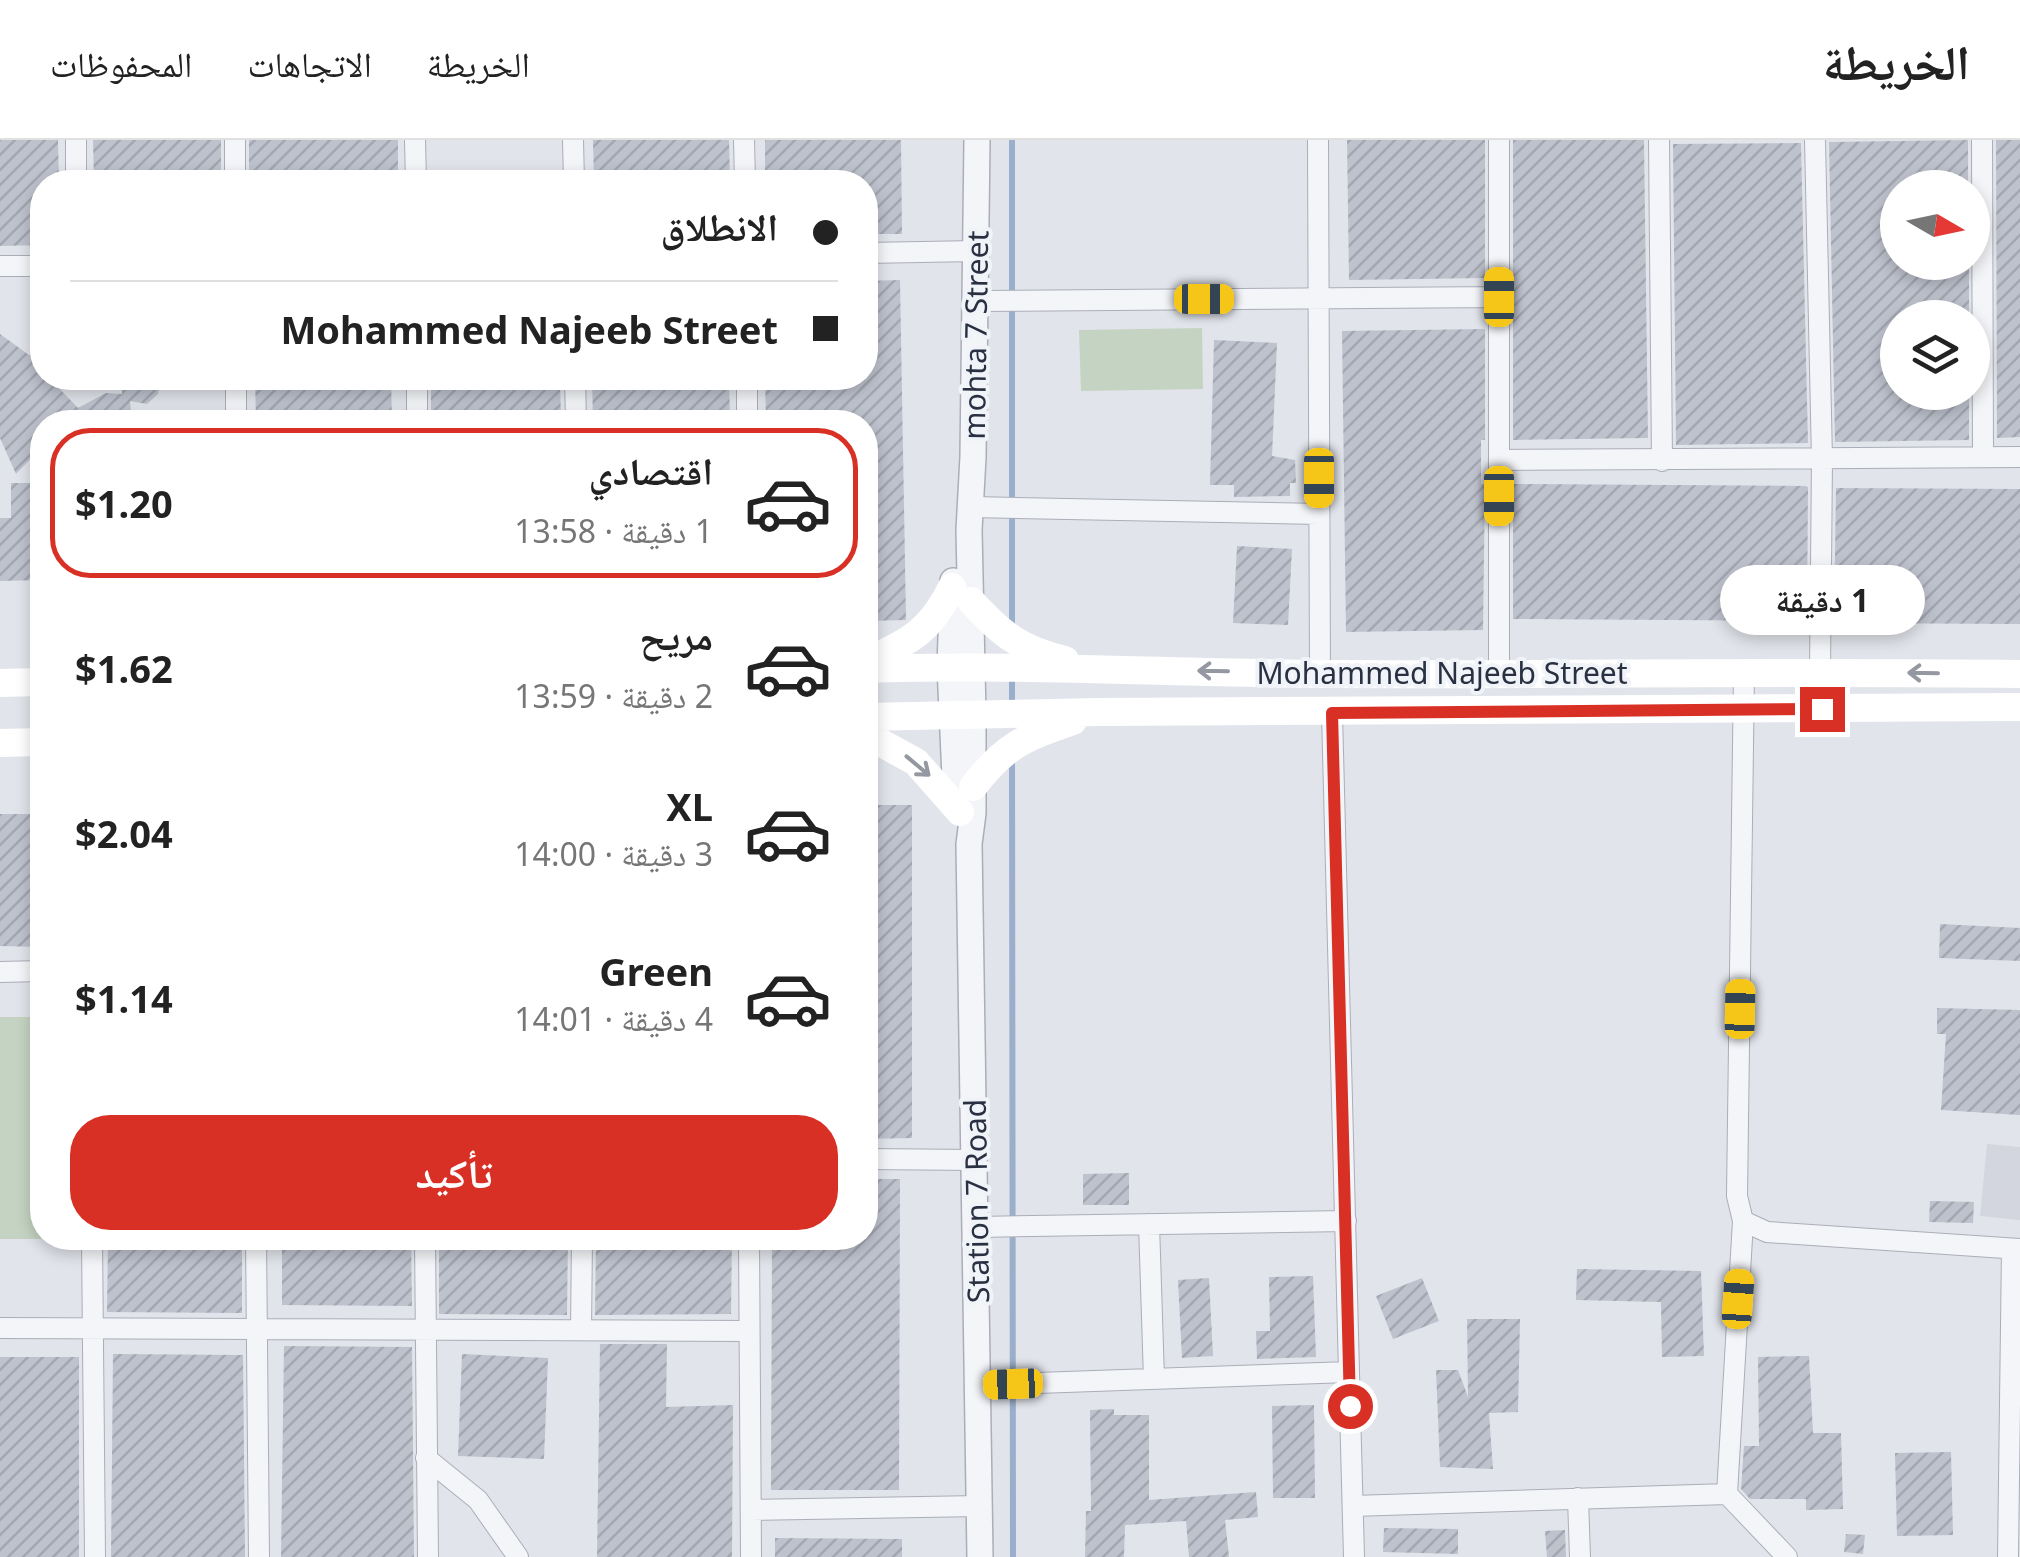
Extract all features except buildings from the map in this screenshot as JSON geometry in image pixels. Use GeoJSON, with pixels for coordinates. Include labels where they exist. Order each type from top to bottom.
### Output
{"type":"FeatureCollection","features":[{"type":"Feature","properties":{"kind":"main road"},"geometry":{"type":"LineString","coordinates":[[878,658],[910,641],[962,594],[1009,640],[1100,669]]}},
{"type":"Feature","properties":{"kind":"main road","name":"Mohammed Najeeb Street"},"geometry":{"type":"LineString","coordinates":[[878,665],[1320,674],[2020,674]]}},
{"type":"Feature","properties":{"kind":"main road"},"geometry":{"type":"LineString","coordinates":[[0,683],[30,682]]}},
{"type":"Feature","properties":{"kind":"main road","name":"Mohammed Najeeb Street"},"geometry":{"type":"LineString","coordinates":[[878,717],[2020,707]]}},
{"type":"Feature","properties":{"kind":"main road"},"geometry":{"type":"LineString","coordinates":[[878,741],[916,762],[967,799],[993,760],[1014,744],[1098,712]]}},
{"type":"Feature","properties":{"kind":"main road"},"geometry":{"type":"LineString","coordinates":[[0,743],[30,742]]}},
{"type":"Feature","properties":{"kind":"street"},"geometry":{"type":"LineString","coordinates":[[76,140],[76,170]]}},
{"type":"Feature","properties":{"kind":"street"},"geometry":{"type":"LineString","coordinates":[[235,170],[236,140]]}},
{"type":"Feature","properties":{"kind":"street"},"geometry":{"type":"LineString","coordinates":[[415,140],[416,170]]}},
{"type":"Feature","properties":{"kind":"street"},"geometry":{"type":"LineString","coordinates":[[574,140],[574,170]]}},
{"type":"Feature","properties":{"kind":"street"},"geometry":{"type":"LineString","coordinates":[[744,140],[745,170]]}},
{"type":"Feature","properties":{"kind":"street","name":"mohta 7 Street"},"geometry":{"type":"LineString","coordinates":[[970,518],[977,140]]}},
{"type":"Feature","properties":{"kind":"street"},"geometry":{"type":"LineString","coordinates":[[1318,140],[1320,674]]}},
{"type":"Feature","properties":{"kind":"street"},"geometry":{"type":"LineString","coordinates":[[1499,140],[1499,674]]}},
{"type":"Feature","properties":{"kind":"street"},"geometry":{"type":"LineString","coordinates":[[1658,140],[1662,461]]}},
{"type":"Feature","properties":{"kind":"street"},"geometry":{"type":"LineString","coordinates":[[1816,140],[1822,460],[1820,671]]}},
{"type":"Feature","properties":{"kind":"street"},"geometry":{"type":"LineString","coordinates":[[1982,140],[1983,457]]}},
{"type":"Feature","properties":{"kind":"street"},"geometry":{"type":"LineString","coordinates":[[878,253],[977,251]]}},
{"type":"Feature","properties":{"kind":"street"},"geometry":{"type":"LineString","coordinates":[[0,266],[30,266]]}},
{"type":"Feature","properties":{"kind":"street"},"geometry":{"type":"LineString","coordinates":[[976,300],[1499,297]]}},
{"type":"Feature","properties":{"kind":"street"},"geometry":{"type":"LineString","coordinates":[[1499,460],[2020,456]]}},
{"type":"Feature","properties":{"kind":"street"},"geometry":{"type":"LineString","coordinates":[[970,518],[1319,514]]}},
{"type":"Feature","properties":{"kind":"street","name":"Station 7 Road"},"geometry":{"type":"LineString","coordinates":[[970,518],[962,594],[961,666],[976,1160],[980,1557]]}},
{"type":"Feature","properties":{"kind":"street"},"geometry":{"type":"LineString","coordinates":[[1744,671],[1737,1196],[1743,1221],[1727,1494],[1788,1557]]}},
{"type":"Feature","properties":{"kind":"street"},"geometry":{"type":"LineString","coordinates":[[1332,713],[1354,1557]]}},
{"type":"Feature","properties":{"kind":"street"},"geometry":{"type":"LineString","coordinates":[[0,972],[30,972]]}},
{"type":"Feature","properties":{"kind":"street"},"geometry":{"type":"LineString","coordinates":[[878,1159],[976,1160]]}},
{"type":"Feature","properties":{"kind":"street"},"geometry":{"type":"LineString","coordinates":[[976,1227],[1346,1221]]}},
{"type":"Feature","properties":{"kind":"street"},"geometry":{"type":"LineString","coordinates":[[1743,1221],[1767,1232],[2016,1249],[2008,1557]]}},
{"type":"Feature","properties":{"kind":"street"},"geometry":{"type":"LineString","coordinates":[[1149,1224],[1154,1379]]}},
{"type":"Feature","properties":{"kind":"street"},"geometry":{"type":"LineString","coordinates":[[92,1250],[96,1557]]}},
{"type":"Feature","properties":{"kind":"street"},"geometry":{"type":"LineString","coordinates":[[256,1250],[260,1557]]}},
{"type":"Feature","properties":{"kind":"street"},"geometry":{"type":"LineString","coordinates":[[425,1250],[428,1557]]}},
{"type":"Feature","properties":{"kind":"street"},"geometry":{"type":"LineString","coordinates":[[581,1330],[582,1250]]}},
{"type":"Feature","properties":{"kind":"street"},"geometry":{"type":"LineString","coordinates":[[748,1250],[751,1557]]}},
{"type":"Feature","properties":{"kind":"street"},"geometry":{"type":"LineString","coordinates":[[0,1328],[748,1332]]}},
{"type":"Feature","properties":{"kind":"street"},"geometry":{"type":"LineString","coordinates":[[978,1385],[1349,1372]]}},
{"type":"Feature","properties":{"kind":"street"},"geometry":{"type":"LineString","coordinates":[[426,1458],[478,1500],[518,1557]]}},
{"type":"Feature","properties":{"kind":"street"},"geometry":{"type":"LineString","coordinates":[[1353,1506],[1727,1494]]}},
{"type":"Feature","properties":{"kind":"street"},"geometry":{"type":"LineString","coordinates":[[1578,1498],[1580,1557]]}},
{"type":"Feature","properties":{"kind":"street"},"geometry":{"type":"LineString","coordinates":[[752,1510],[980,1506]]}},
{"type":"Feature","properties":{"kind":"shaded area"},"geometry":{"type":"Polygon","coordinates":[[[1987,1144],[2020,1147],[2020,1220],[1980,1216],[1987,1144]]]}},
{"type":"Feature","properties":{"kind":"green space"},"geometry":{"type":"Polygon","coordinates":[[[1202,328],[1203,389],[1081,391],[1079,330],[1202,328]]]}},
{"type":"Feature","properties":{"kind":"green space"},"geometry":{"type":"Polygon","coordinates":[[[0,1017],[30,1017],[30,1239],[0,1239],[0,1017]]]}},
{"type":"Feature","properties":{"kind":"waterway"},"geometry":{"type":"LineString","coordinates":[[1012,140],[1012,629]]}},
{"type":"Feature","properties":{"kind":"waterway"},"geometry":{"type":"LineString","coordinates":[[1012,676],[1012,709]]}},
{"type":"Feature","properties":{"kind":"waterway"},"geometry":{"type":"LineString","coordinates":[[1012,756],[1013,1557]]}},
{"type":"Feature","properties":{"kind":"route"},"geometry":{"type":"LineString","coordinates":[[1350,1406],[1332,713],[1822,709]]}}]}
